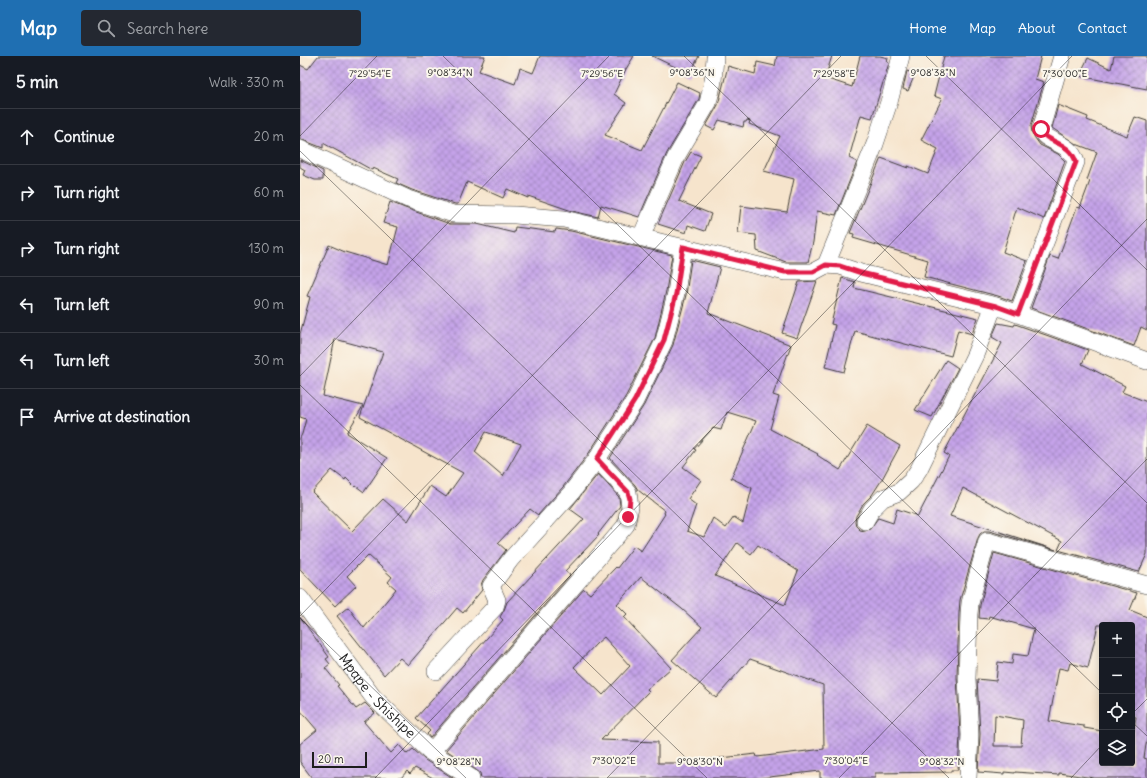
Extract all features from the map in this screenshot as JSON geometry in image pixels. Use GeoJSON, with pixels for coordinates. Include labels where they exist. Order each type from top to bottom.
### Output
{"type":"FeatureCollection","features":[{"type":"Feature","properties":{"kind":"street"},"geometry":{"type":"LineString","coordinates":[[826,265],[875,144],[889,102],[901,56]]}},
{"type":"Feature","properties":{"kind":"street"},"geometry":{"type":"LineString","coordinates":[[1018,314],[1076,162],[1074,154],[1068,148],[1046,137],[1042,134],[1041,129],[1062,56]]}},
{"type":"Feature","properties":{"kind":"street"},"geometry":{"type":"LineString","coordinates":[[641,237],[676,157],[708,103],[715,58]]}},
{"type":"Feature","properties":{"kind":"street"},"geometry":{"type":"LineString","coordinates":[[300,149],[408,199],[453,214],[515,215],[564,219],[785,272],[813,272],[826,265],[840,266],[861,273],[996,306],[1147,361]]}},
{"type":"Feature","properties":{"kind":"street"},"geometry":{"type":"LineString","coordinates":[[436,671],[495,607],[497,600],[491,586],[511,558],[571,493],[597,459],[635,400],[664,340],[676,294],[683,247]]}},
{"type":"Feature","properties":{"kind":"street"},"geometry":{"type":"LineString","coordinates":[[865,521],[872,508],[883,498],[899,492],[911,481],[919,469],[975,355],[991,313],[996,306]]}},
{"type":"Feature","properties":{"kind":"street"},"geometry":{"type":"LineString","coordinates":[[431,752],[626,525],[630,507],[628,492],[597,459]]}},
{"type":"Feature","properties":{"kind":"street"},"geometry":{"type":"LineString","coordinates":[[968,778],[970,735],[967,679],[970,609],[987,541],[1147,585]]}},
{"type":"Feature","properties":{"kind":"street","name":"Mpape - Shishipe"},"geometry":{"type":"LineString","coordinates":[[300,598],[373,697],[431,752],[471,778]]}},
{"type":"Feature","properties":{"kind":"building"},"geometry":{"type":"Polygon","coordinates":[[[318,56],[485,56],[479,71],[515,84],[520,68],[533,73],[540,56],[634,56],[614,94],[626,103],[605,135],[642,150],[677,82],[700,93],[699,99],[667,153],[639,217],[601,205],[598,217],[572,211],[528,196],[528,198],[507,189],[503,198],[467,182],[458,204],[455,204],[412,190],[396,183],[398,179],[373,168],[372,170],[323,143],[323,148],[300,139],[300,65],[308,69],[318,56]]]}},
{"type":"Feature","properties":{"kind":"building"},"geometry":{"type":"Polygon","coordinates":[[[652,56],[699,56],[690,74],[652,56]]]}},
{"type":"Feature","properties":{"kind":"building"},"geometry":{"type":"Polygon","coordinates":[[[777,56],[832,56],[825,78],[852,87],[860,56],[880,56],[888,58],[887,62],[889,63],[872,118],[861,115],[849,158],[857,162],[836,215],[817,211],[813,242],[808,262],[786,262],[757,251],[756,235],[738,233],[741,206],[787,212],[794,179],[764,171],[780,136],[749,124],[750,121],[747,120],[744,122],[743,127],[719,120],[714,130],[706,126],[718,105],[728,66],[755,74],[757,62],[775,66],[777,56]]]}},
{"type":"Feature","properties":{"kind":"building"},"geometry":{"type":"Polygon","coordinates":[[[944,56],[1041,56],[1035,79],[1044,82],[1031,126],[1032,133],[1040,145],[1058,154],[1065,161],[1044,219],[1017,207],[1003,252],[1027,261],[1012,301],[924,277],[928,260],[853,238],[854,234],[850,233],[881,158],[928,174],[938,149],[921,140],[942,99],[934,96],[944,56]]]}},
{"type":"Feature","properties":{"kind":"building"},"geometry":{"type":"Polygon","coordinates":[[[1114,56],[1147,56],[1147,89],[1079,76],[1088,58],[1111,69],[1114,56]]]}},
{"type":"Feature","properties":{"kind":"building"},"geometry":{"type":"Polygon","coordinates":[[[907,71],[915,74],[908,91],[903,89],[907,71]]]}},
{"type":"Feature","properties":{"kind":"building"},"geometry":{"type":"Polygon","coordinates":[[[1058,105],[1088,117],[1087,120],[1127,136],[1135,117],[1147,121],[1147,330],[1141,327],[1134,346],[1031,308],[1050,256],[1058,259],[1077,207],[1080,208],[1090,181],[1087,180],[1097,152],[1076,144],[1052,128],[1058,105]]]}},
{"type":"Feature","properties":{"kind":"building"},"geometry":{"type":"Polygon","coordinates":[[[691,152],[701,156],[679,201],[711,214],[705,231],[688,225],[686,233],[658,224],[685,162],[691,152]]]}},
{"type":"Feature","properties":{"kind":"building"},"geometry":{"type":"Polygon","coordinates":[[[300,160],[323,171],[323,180],[315,180],[303,175],[305,170],[300,167],[300,160]]]}},
{"type":"Feature","properties":{"kind":"building"},"geometry":{"type":"Polygon","coordinates":[[[390,202],[450,224],[477,224],[514,233],[515,227],[555,232],[556,229],[571,231],[672,255],[666,291],[655,338],[626,396],[589,453],[563,487],[538,515],[530,509],[498,543],[506,550],[483,580],[481,585],[482,590],[463,613],[457,608],[408,665],[400,658],[384,675],[337,616],[348,607],[364,628],[396,589],[388,582],[392,577],[368,555],[347,576],[356,586],[335,606],[300,569],[300,438],[306,419],[300,417],[300,334],[310,297],[307,296],[329,245],[345,252],[388,265],[398,227],[383,223],[390,202]],[[335,339],[323,396],[363,406],[347,433],[387,458],[364,492],[356,486],[355,487],[346,478],[345,480],[332,470],[312,492],[352,531],[383,499],[408,521],[430,486],[446,497],[463,473],[360,417],[383,352],[335,339]],[[486,432],[475,452],[503,476],[521,444],[486,432]]]}},
{"type":"Feature","properties":{"kind":"building"},"geometry":{"type":"Polygon","coordinates":[[[691,260],[720,267],[708,313],[791,345],[773,395],[779,397],[770,429],[818,454],[817,455],[840,470],[867,426],[900,446],[881,481],[872,495],[863,504],[856,516],[856,526],[860,530],[865,531],[870,529],[878,518],[893,523],[897,509],[918,516],[949,456],[944,453],[1002,343],[992,337],[998,323],[1014,326],[1015,324],[1088,350],[1082,364],[1125,386],[1122,392],[1147,402],[1147,554],[1139,572],[1058,550],[1062,541],[963,488],[950,516],[1056,550],[989,531],[984,531],[978,538],[960,600],[957,676],[960,735],[958,770],[951,770],[951,772],[875,773],[875,778],[820,778],[820,771],[761,778],[481,778],[480,773],[446,750],[584,589],[590,594],[616,567],[617,568],[634,546],[641,551],[665,514],[665,511],[638,490],[610,458],[644,405],[673,345],[686,295],[691,260]],[[727,412],[721,430],[713,428],[694,449],[696,450],[683,467],[701,480],[688,499],[696,505],[687,531],[704,537],[713,518],[726,528],[734,517],[743,523],[752,488],[731,478],[756,421],[727,412]],[[737,543],[715,576],[785,605],[798,571],[758,545],[751,554],[737,543]],[[641,577],[617,604],[627,614],[624,617],[671,668],[647,689],[649,691],[601,740],[658,742],[658,763],[678,763],[756,754],[757,757],[824,749],[823,685],[750,659],[716,698],[672,660],[702,627],[682,609],[641,577]],[[604,637],[574,667],[603,695],[630,666],[604,637]]]}},
{"type":"Feature","properties":{"kind":"building"},"geometry":{"type":"Polygon","coordinates":[[[842,278],[855,282],[854,288],[978,318],[972,334],[958,330],[951,356],[855,331],[844,372],[825,367],[835,325],[831,324],[842,278]]]}},
{"type":"Feature","properties":{"kind":"building"},"geometry":{"type":"Polygon","coordinates":[[[817,281],[797,338],[782,333],[799,282],[817,281]]]}},
{"type":"Feature","properties":{"kind":"building"},"geometry":{"type":"Polygon","coordinates":[[[946,360],[958,368],[932,417],[915,410],[946,360]]]}},
{"type":"Feature","properties":{"kind":"building"},"geometry":{"type":"Polygon","coordinates":[[[598,474],[619,497],[620,506],[598,534],[599,535],[565,571],[570,575],[430,738],[427,734],[430,731],[416,718],[503,620],[500,617],[507,602],[584,519],[570,509],[598,474]]]}},
{"type":"Feature","properties":{"kind":"building"},"geometry":{"type":"Polygon","coordinates":[[[994,553],[1137,593],[1130,610],[1147,617],[1147,738],[1144,758],[1147,759],[1147,778],[1094,778],[1059,773],[1059,775],[1015,772],[1004,772],[1004,774],[978,772],[980,734],[977,679],[996,681],[998,662],[1012,664],[1013,654],[1028,656],[1034,629],[989,616],[988,619],[979,618],[980,605],[994,553]],[[1099,622],[1088,668],[1070,663],[1068,670],[1059,668],[1049,721],[1084,726],[1084,728],[1099,730],[1099,766],[1135,766],[1135,622],[1099,622]],[[995,715],[994,746],[1021,746],[1023,720],[995,715]]]}},
{"type":"Feature","properties":{"kind":"building"},"geometry":{"type":"Polygon","coordinates":[[[300,617],[329,657],[326,659],[330,664],[325,668],[339,685],[337,686],[356,709],[365,703],[375,713],[364,722],[391,753],[399,745],[407,754],[413,749],[425,760],[453,778],[433,778],[415,768],[410,774],[407,771],[401,778],[312,778],[300,762],[300,744],[317,730],[300,710],[300,617]]]}},
{"type":"Feature","properties":{"kind":"route"},"geometry":{"type":"LineString","coordinates":[[628,517],[630,499],[628,492],[597,459],[635,400],[664,340],[676,294],[683,247],[785,272],[813,272],[826,265],[840,266],[861,273],[996,306],[1018,314],[1076,162],[1074,154],[1068,148],[1046,137],[1042,134],[1041,129]]}}]}
